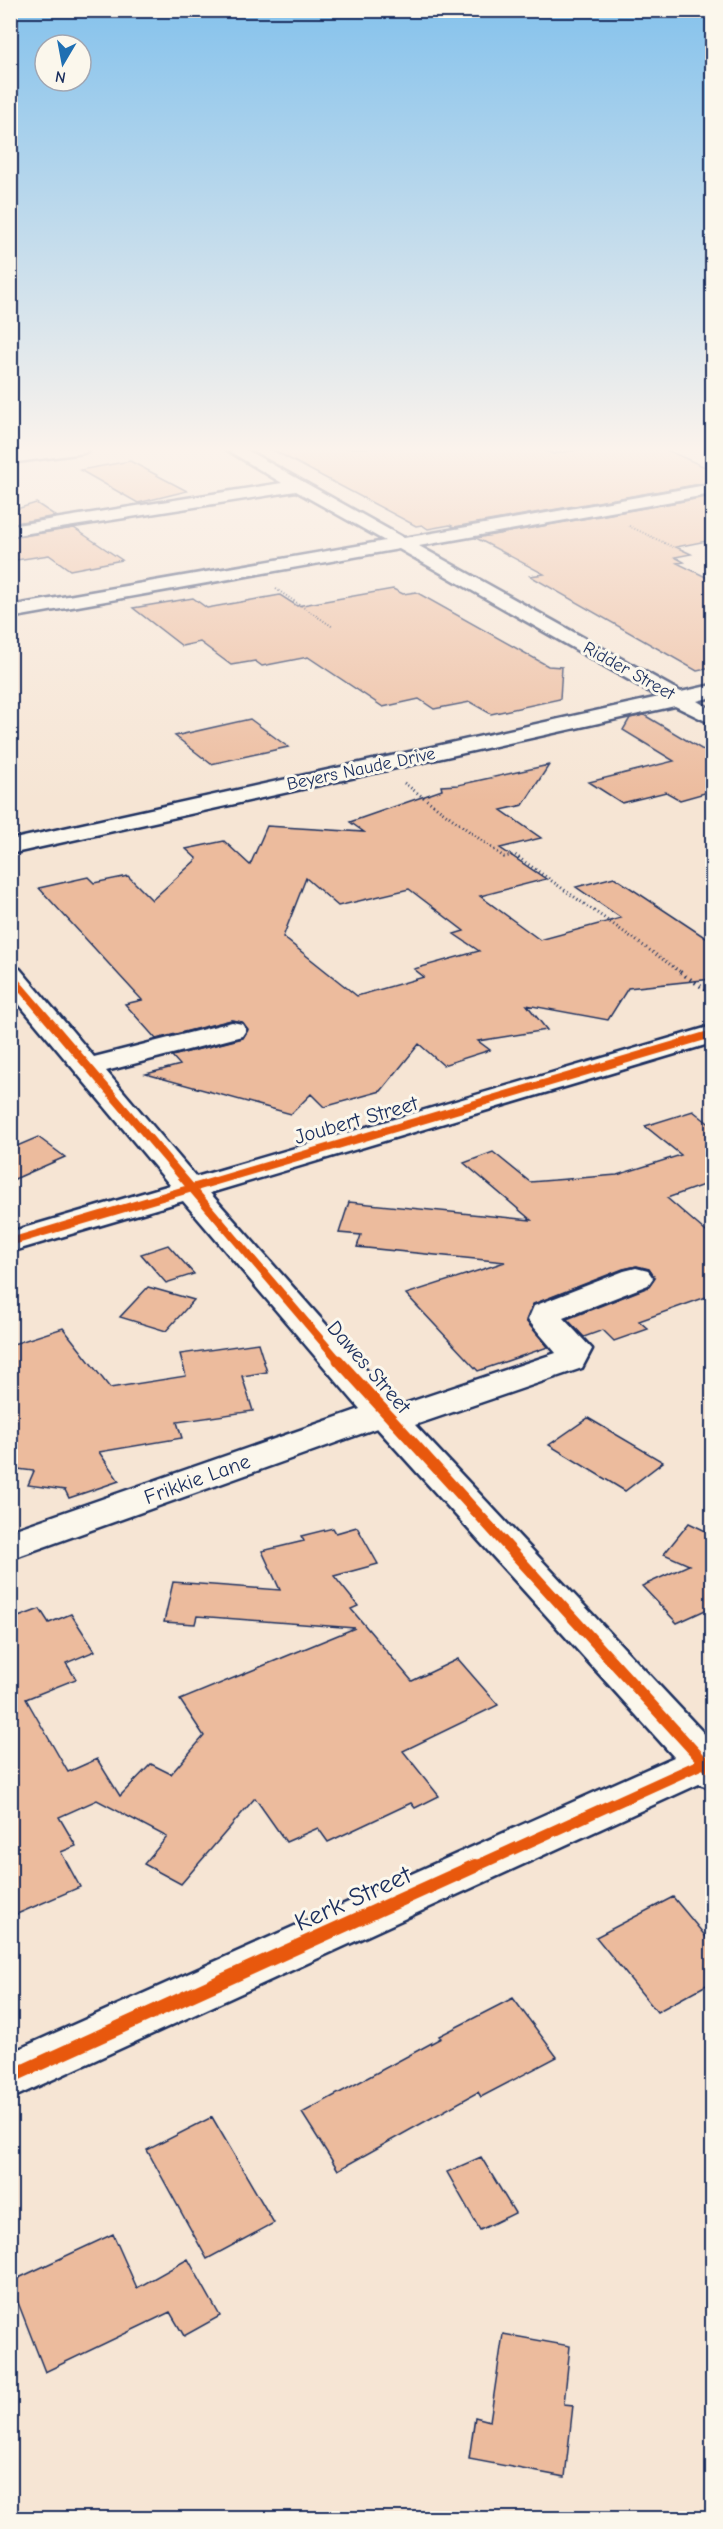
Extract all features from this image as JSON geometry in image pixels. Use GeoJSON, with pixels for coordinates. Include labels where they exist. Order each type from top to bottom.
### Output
{"type":"FeatureCollection","features":[{"type":"Feature","properties":{"kind":"street"},"geometry":{"type":"LineString","coordinates":[[10,612],[271,566]]}},
{"type":"Feature","properties":{"kind":"street","name":"Ridder Street"},"geometry":{"type":"LineString","coordinates":[[442,566],[712,718]]}},
{"type":"Feature","properties":{"kind":"street","name":"Beyers Naude Drive"},"geometry":{"type":"LineString","coordinates":[[10,847],[712,691]]}},
{"type":"Feature","properties":{"kind":"street","name":"Dawes Street"},"geometry":{"type":"LineString","coordinates":[[10,975],[22,1004],[88,1067],[190,1189],[388,1417],[710,1764]]}},
{"type":"Feature","properties":{"kind":"street"},"geometry":{"type":"LineString","coordinates":[[88,1067],[232,1030]]}},
{"type":"Feature","properties":{"kind":"street","name":"Joubert Street"},"geometry":{"type":"LineString","coordinates":[[10,1242],[712,1034]]}},
{"type":"Feature","properties":{"kind":"street","name":"Frikkie Lane"},"geometry":{"type":"LineString","coordinates":[[10,1546],[388,1417],[570,1360],[575,1349],[545,1320],[546,1313],[636,1278]]}},
{"type":"Feature","properties":{"kind":"street","name":"Kerk Street"},"geometry":{"type":"LineString","coordinates":[[10,2077],[710,1764]]}},
{"type":"Feature","properties":{"kind":"path"},"geometry":{"type":"LineString","coordinates":[[248,570],[333,627]]}},
{"type":"Feature","properties":{"kind":"path"},"geometry":{"type":"LineString","coordinates":[[380,765],[504,857],[515,855],[712,994]]}},
{"type":"Feature","properties":{"kind":"building"},"geometry":{"type":"Polygon","coordinates":[[[64,566],[91,566],[70,570],[64,566]]]}},
{"type":"Feature","properties":{"kind":"building"},"geometry":{"type":"Polygon","coordinates":[[[529,566],[683,566],[712,580],[712,668],[697,671],[530,576],[544,574],[529,566]]]}},
{"type":"Feature","properties":{"kind":"building"},"geometry":{"type":"Polygon","coordinates":[[[393,589],[403,594],[416,592],[548,666],[562,667],[560,699],[491,714],[470,702],[434,709],[419,699],[383,707],[308,657],[262,666],[255,661],[231,665],[200,642],[182,646],[133,608],[193,598],[207,608],[280,595],[297,606],[393,589]]]}},
{"type":"Feature","properties":{"kind":"building"},"geometry":{"type":"Polygon","coordinates":[[[644,715],[708,753],[712,752],[712,791],[680,800],[666,792],[622,803],[589,782],[674,761],[623,730],[630,718],[644,715]]]}},
{"type":"Feature","properties":{"kind":"building"},"geometry":{"type":"Polygon","coordinates":[[[250,719],[288,747],[211,764],[175,736],[250,719]]]}},
{"type":"Feature","properties":{"kind":"building"},"geometry":{"type":"Polygon","coordinates":[[[549,765],[523,805],[501,810],[541,838],[500,848],[546,879],[480,896],[540,940],[621,918],[576,887],[614,877],[712,942],[712,979],[628,988],[608,1020],[527,1005],[547,1030],[478,1041],[490,1050],[443,1065],[419,1044],[381,1091],[324,1107],[311,1094],[291,1114],[146,1074],[180,1065],[172,1056],[243,1038],[248,1029],[242,1022],[231,1020],[156,1039],[125,1004],[142,1000],[39,888],[88,877],[94,883],[128,876],[152,900],[197,859],[186,849],[224,841],[250,865],[267,826],[364,832],[350,822],[442,790],[441,786],[458,785],[549,765]],[[306,878],[283,937],[357,996],[424,977],[414,969],[479,951],[454,934],[464,931],[409,889],[338,906],[306,878]]]}},
{"type":"Feature","properties":{"kind":"building"},"geometry":{"type":"Polygon","coordinates":[[[693,1111],[712,1126],[712,1182],[667,1198],[712,1237],[712,1295],[639,1321],[648,1329],[614,1341],[603,1330],[584,1337],[567,1319],[649,1287],[655,1278],[649,1269],[637,1266],[623,1269],[533,1304],[526,1321],[548,1347],[478,1371],[406,1294],[505,1262],[357,1247],[361,1235],[339,1233],[349,1202],[531,1220],[464,1163],[493,1152],[530,1182],[617,1175],[681,1155],[645,1126],[693,1111]]]}},
{"type":"Feature","properties":{"kind":"building"},"geometry":{"type":"Polygon","coordinates":[[[38,1137],[65,1157],[10,1181],[10,1149],[38,1137]]]}},
{"type":"Feature","properties":{"kind":"building"},"geometry":{"type":"Polygon","coordinates":[[[168,1245],[194,1274],[166,1283],[141,1254],[168,1245]]]}},
{"type":"Feature","properties":{"kind":"building"},"geometry":{"type":"Polygon","coordinates":[[[148,1287],[194,1300],[166,1331],[120,1317],[148,1287]]]}},
{"type":"Feature","properties":{"kind":"building"},"geometry":{"type":"Polygon","coordinates":[[[63,1328],[110,1388],[186,1376],[180,1354],[258,1343],[267,1372],[242,1376],[253,1411],[177,1422],[182,1438],[99,1452],[119,1481],[69,1498],[65,1490],[28,1485],[34,1471],[10,1468],[10,1345],[63,1328]]]}},
{"type":"Feature","properties":{"kind":"building"},"geometry":{"type":"Polygon","coordinates":[[[588,1418],[663,1462],[625,1491],[549,1445],[588,1418]]]}},
{"type":"Feature","properties":{"kind":"building"},"geometry":{"type":"Polygon","coordinates":[[[689,1523],[712,1534],[712,1607],[677,1623],[642,1586],[689,1565],[664,1554],[689,1523]]]}},
{"type":"Feature","properties":{"kind":"building"},"geometry":{"type":"Polygon","coordinates":[[[357,1527],[378,1564],[334,1576],[358,1606],[351,1609],[412,1681],[458,1659],[498,1705],[403,1751],[439,1796],[415,1808],[411,1803],[328,1842],[318,1828],[286,1842],[255,1798],[181,1884],[144,1864],[167,1837],[97,1800],[59,1817],[76,1846],[61,1852],[80,1887],[10,1917],[10,1620],[40,1609],[49,1623],[71,1614],[95,1651],[66,1663],[76,1679],[26,1699],[68,1772],[97,1759],[120,1796],[151,1764],[171,1774],[204,1736],[180,1700],[355,1628],[197,1616],[195,1624],[164,1622],[173,1582],[280,1590],[262,1551],[304,1541],[301,1536],[333,1528],[336,1533],[357,1527]]]}},
{"type":"Feature","properties":{"kind":"building"},"geometry":{"type":"Polygon","coordinates":[[[673,1897],[712,1944],[712,1982],[657,2012],[596,1937],[673,1897]]]}},
{"type":"Feature","properties":{"kind":"building"},"geometry":{"type":"Polygon","coordinates":[[[513,1998],[557,2057],[481,2097],[478,2092],[338,2170],[302,2113],[441,2038],[439,2036],[513,1998]]]}},
{"type":"Feature","properties":{"kind":"building"},"geometry":{"type":"Polygon","coordinates":[[[212,2117],[274,2223],[207,2259],[147,2150],[212,2117]]]}},
{"type":"Feature","properties":{"kind":"building"},"geometry":{"type":"Polygon","coordinates":[[[481,2157],[515,2213],[480,2230],[447,2172],[481,2157]]]}},
{"type":"Feature","properties":{"kind":"building"},"geometry":{"type":"Polygon","coordinates":[[[113,2234],[137,2288],[188,2259],[220,2316],[184,2336],[170,2312],[45,2372],[10,2282],[113,2234]]]}},
{"type":"Feature","properties":{"kind":"building"},"geometry":{"type":"Polygon","coordinates":[[[503,2334],[570,2346],[564,2404],[573,2405],[565,2477],[469,2459],[475,2417],[490,2421],[503,2334]]]}},
{"type":"Feature","properties":{"kind":"cycle path"},"geometry":{"type":"LineString","coordinates":[[10,975],[190,1189],[384,1413],[712,1771]]}},
{"type":"Feature","properties":{"kind":"cycle path"},"geometry":{"type":"LineString","coordinates":[[10,1242],[712,1034]]}},
{"type":"Feature","properties":{"kind":"cycle path"},"geometry":{"type":"LineString","coordinates":[[10,2077],[712,1759]]}}]}
